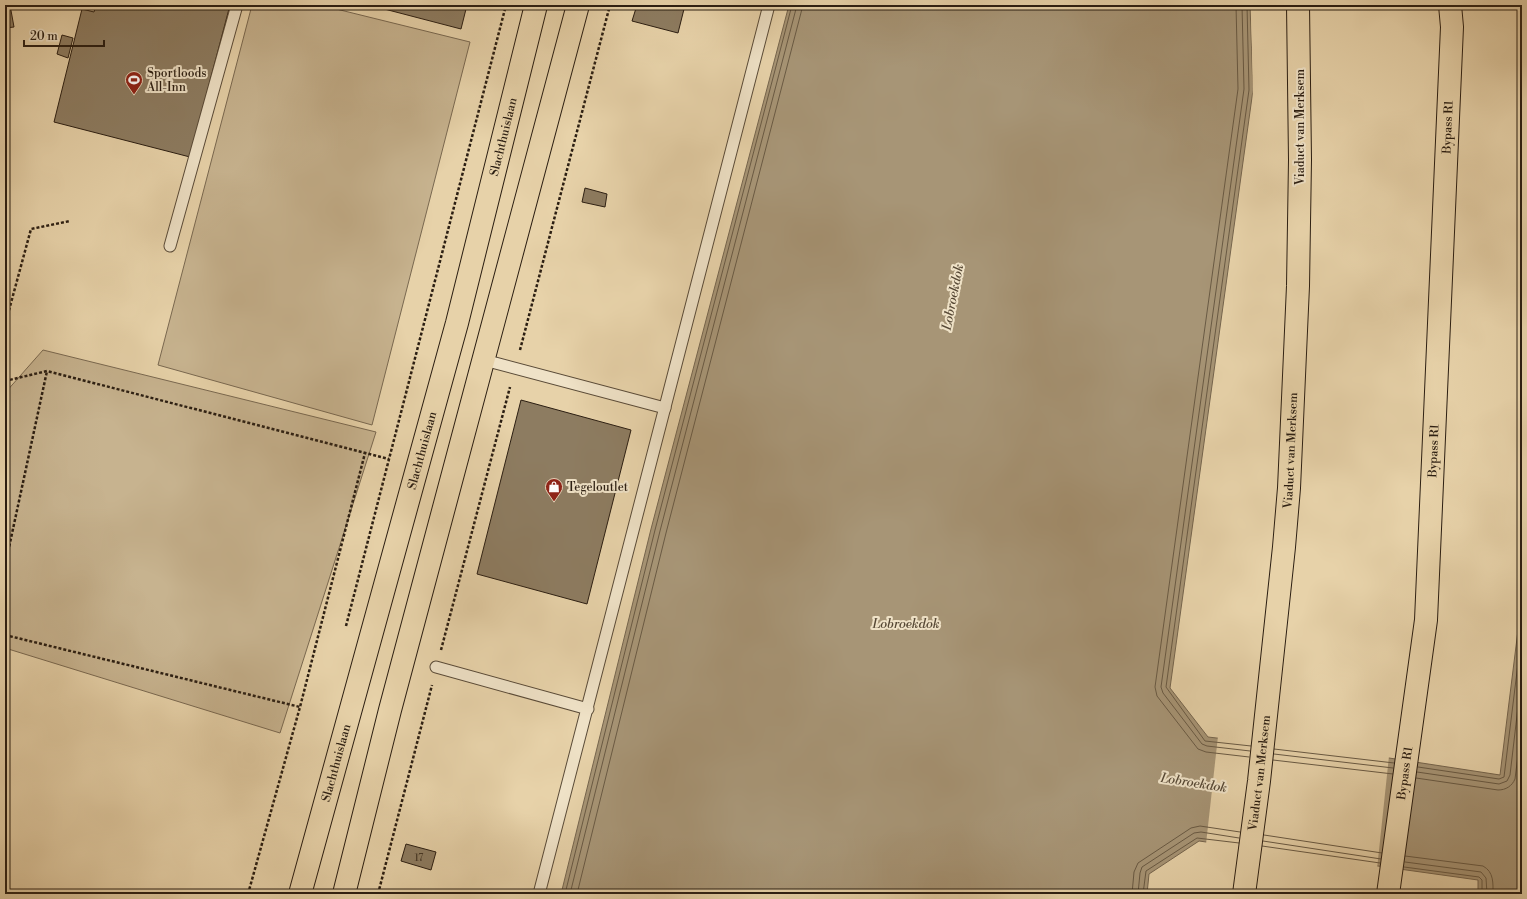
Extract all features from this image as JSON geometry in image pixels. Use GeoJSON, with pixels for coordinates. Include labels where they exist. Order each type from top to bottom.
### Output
{"type":"FeatureCollection","features":[{"type":"Feature","properties":{"kind":"main road","name":"Slachthuislaan"},"geometry":{"type":"LineString","coordinates":[[300,894],[457,323],[536,5]]}},
{"type":"Feature","properties":{"kind":"main road"},"geometry":{"type":"LineString","coordinates":[[344,894],[390,710],[578,5]]}},
{"type":"Feature","properties":{"kind":"main road","name":"Viaduct van Merksem"},"geometry":{"type":"LineString","coordinates":[[1244,894],[1259,781],[1284,547],[1289,481],[1298,279],[1300,144],[1298,5]]}},
{"type":"Feature","properties":{"kind":"main road","name":"Bypass R1"},"geometry":{"type":"LineString","coordinates":[[1388,894],[1426,620],[1451,35],[1450,5]]}},
{"type":"Feature","properties":{"kind":"lane"},"geometry":{"type":"LineString","coordinates":[[170,246],[237,5]]}},
{"type":"Feature","properties":{"kind":"lane"},"geometry":{"type":"LineString","coordinates":[[539,894],[769,5]]}},
{"type":"Feature","properties":{"kind":"lane"},"geometry":{"type":"LineString","coordinates":[[484,360],[665,408]]}},
{"type":"Feature","properties":{"kind":"lane"},"geometry":{"type":"LineString","coordinates":[[436,667],[588,708]]}},
{"type":"Feature","properties":{"kind":"path"},"geometry":{"type":"LineString","coordinates":[[346,626],[506,5]]}},
{"type":"Feature","properties":{"kind":"path"},"geometry":{"type":"LineString","coordinates":[[378,894],[610,5]]}},
{"type":"Feature","properties":{"kind":"path"},"geometry":{"type":"LineString","coordinates":[[5,325],[31,229],[70,221]]}},
{"type":"Feature","properties":{"kind":"path"},"geometry":{"type":"LineString","coordinates":[[5,381],[47,371],[389,460]]}},
{"type":"Feature","properties":{"kind":"path"},"geometry":{"type":"LineString","coordinates":[[5,566],[47,371]]}},
{"type":"Feature","properties":{"kind":"path"},"geometry":{"type":"LineString","coordinates":[[248,894],[300,707],[365,453]]}},
{"type":"Feature","properties":{"kind":"path"},"geometry":{"type":"LineString","coordinates":[[5,635],[300,707]]}},
{"type":"Feature","properties":{"kind":"shaded area"},"geometry":{"type":"Polygon","coordinates":[[[252,5],[320,5],[470,42],[372,425],[158,365],[252,5]]]}},
{"type":"Feature","properties":{"kind":"shaded area"},"geometry":{"type":"Polygon","coordinates":[[[43,350],[376,432],[280,733],[5,648],[5,393],[43,350]]]}},
{"type":"Feature","properties":{"kind":"water","name":"Lobroekdok"},"geometry":{"type":"Polygon","coordinates":[[[789,5],[1250,5],[1253,90],[1170,688],[1208,737],[1389,758],[1500,775],[1522,598],[1522,894],[1478,894],[1478,880],[1199,841],[1149,874],[1147,894],[561,894],[651,529],[789,5]]]}},
{"type":"Feature","properties":{"kind":"pier"},"geometry":{"type":"Polygon","coordinates":[[[1251,5],[1255,90],[1253,104],[1251,5]]]}},
{"type":"Feature","properties":{"kind":"pier"},"geometry":{"type":"Polygon","coordinates":[[[1218,736],[1389,756],[1377,869],[1206,844],[1218,736]]]}},
{"type":"Feature","properties":{"kind":"building"},"geometry":{"type":"Polygon","coordinates":[[[5,5],[10,5],[14,27],[5,28],[5,5]]]}},
{"type":"Feature","properties":{"kind":"building","name":"Sportloods All-Inn"},"geometry":{"type":"Polygon","coordinates":[[[96,5],[230,5],[190,157],[54,122],[82,9],[94,12],[96,5]]]}},
{"type":"Feature","properties":{"kind":"building"},"geometry":{"type":"Polygon","coordinates":[[[369,5],[467,5],[461,29],[369,5]]]}},
{"type":"Feature","properties":{"kind":"building"},"geometry":{"type":"Polygon","coordinates":[[[637,5],[685,5],[678,33],[632,21],[637,5]]]}},
{"type":"Feature","properties":{"kind":"building"},"geometry":{"type":"Polygon","coordinates":[[[62,35],[73,38],[68,58],[57,54],[62,35]]]}},
{"type":"Feature","properties":{"kind":"building"},"geometry":{"type":"Polygon","coordinates":[[[5,75],[8,94],[5,94],[5,75]]]}},
{"type":"Feature","properties":{"kind":"building"},"geometry":{"type":"Polygon","coordinates":[[[585,188],[607,194],[605,207],[582,202],[585,188]]]}},
{"type":"Feature","properties":{"kind":"building","name":"Tegeloutlet"},"geometry":{"type":"Polygon","coordinates":[[[521,400],[631,430],[587,604],[477,574],[521,400]]]}},
{"type":"Feature","properties":{"kind":"building"},"geometry":{"type":"Polygon","coordinates":[[[406,844],[436,852],[431,870],[401,861],[406,844]]]}},
{"type":"Feature","properties":{"kind":"place","name":"Sportloods All-Inn"},"geometry":{"type":"Point","coordinates":[134,95]}},
{"type":"Feature","properties":{"kind":"place","name":"Tegeloutlet"},"geometry":{"type":"Point","coordinates":[554,502]}}]}
